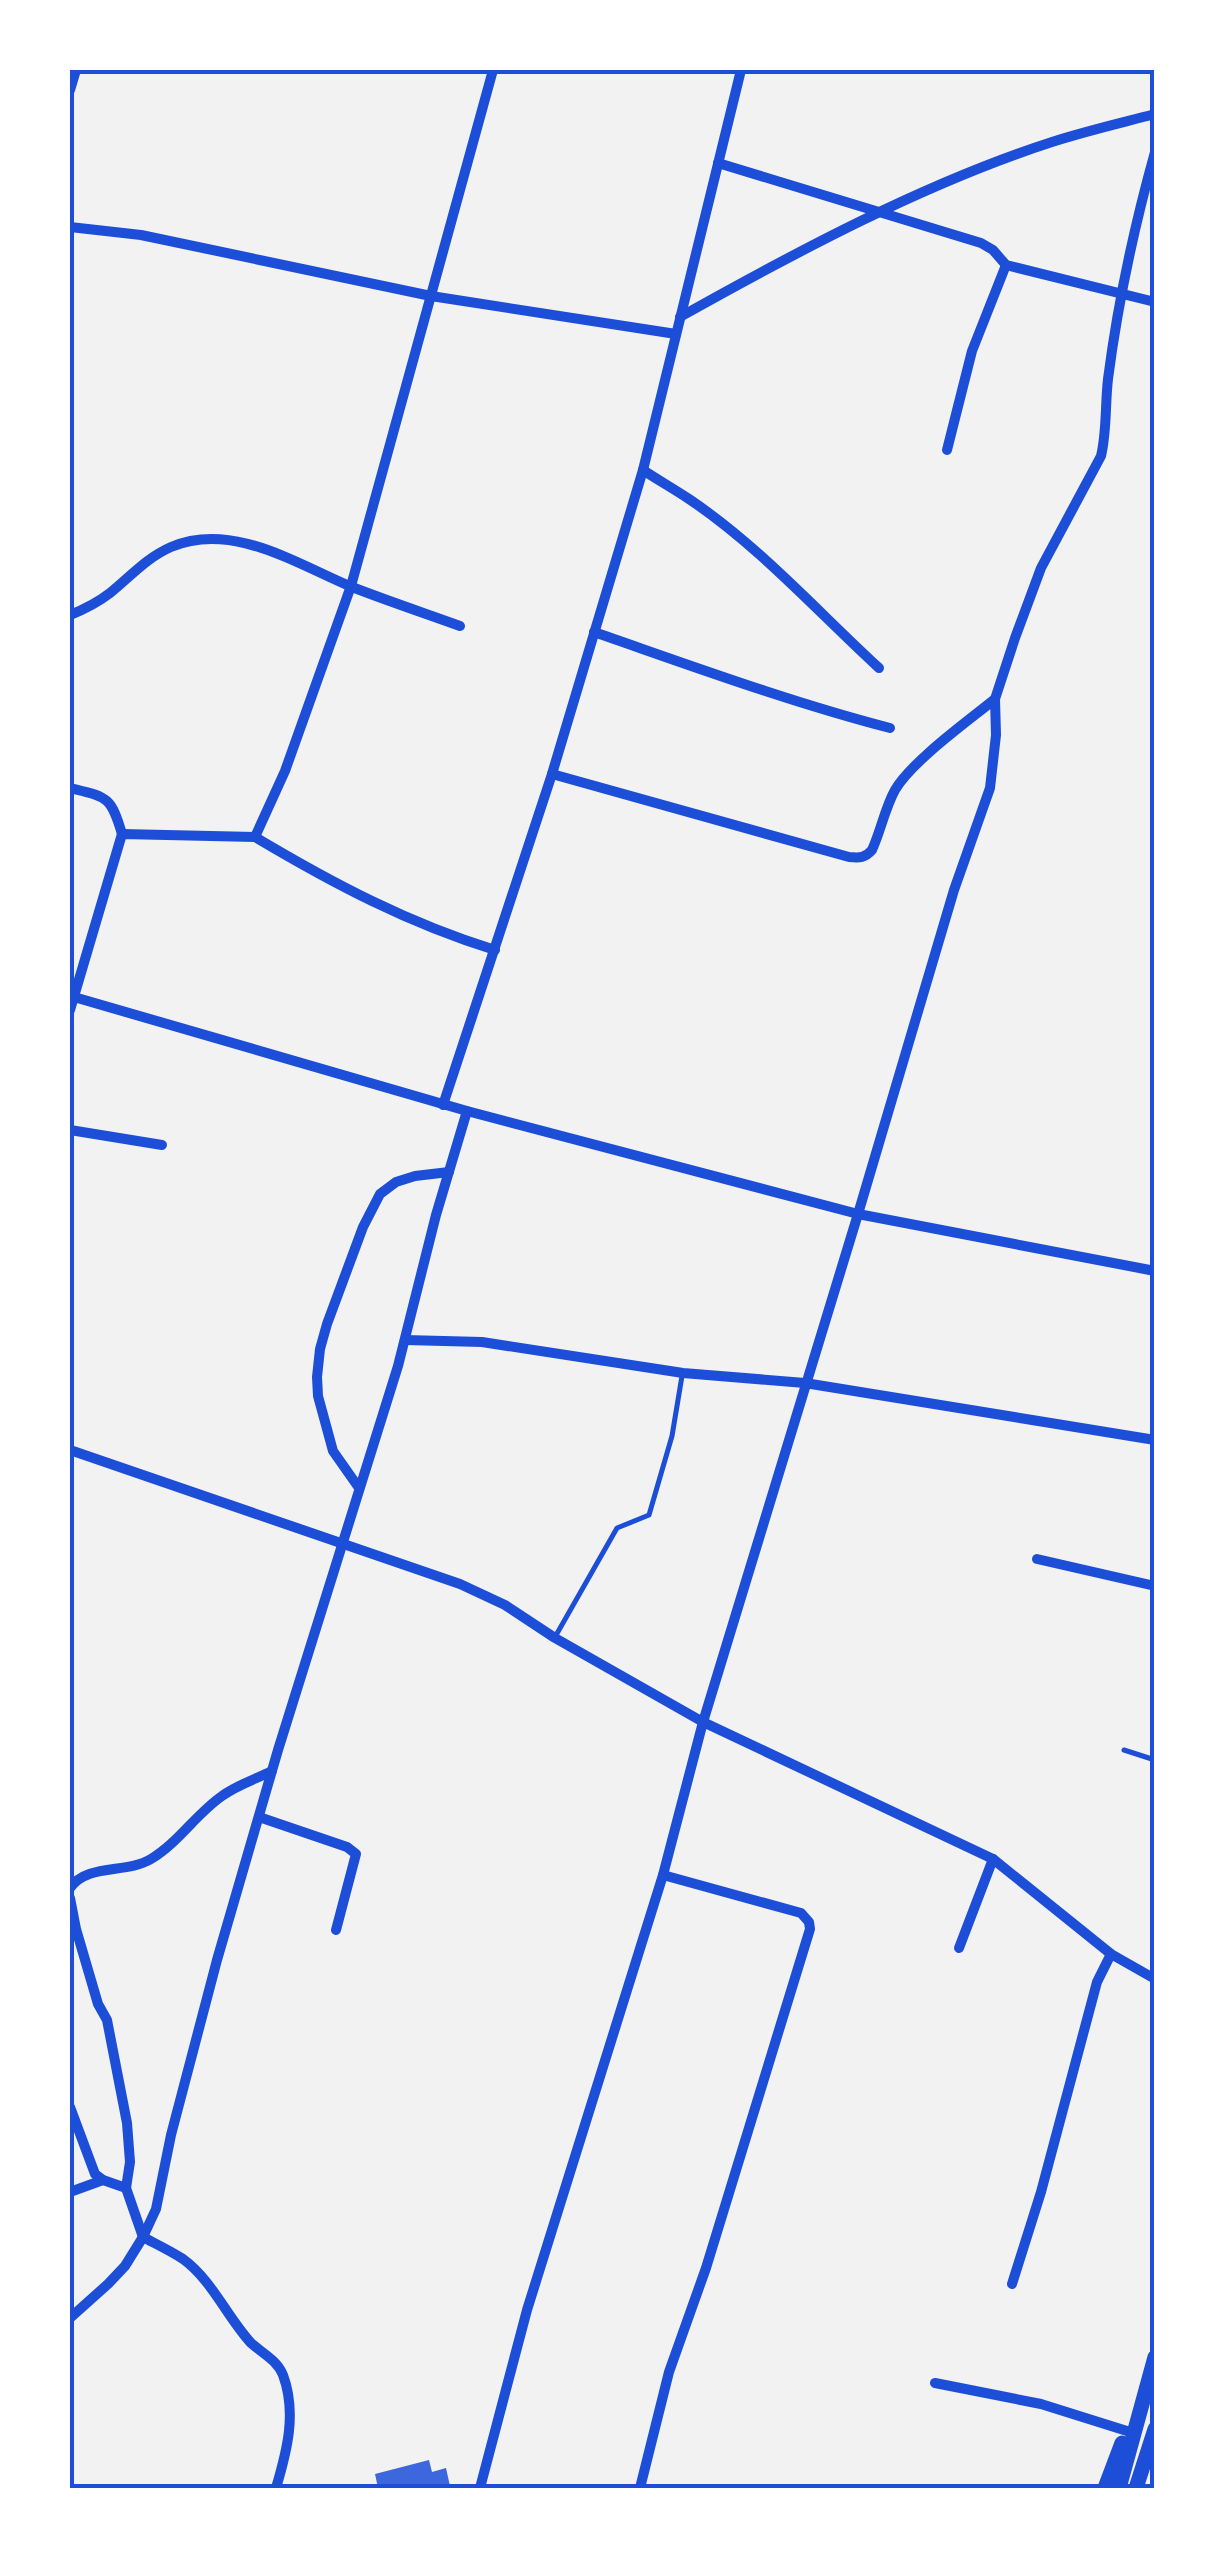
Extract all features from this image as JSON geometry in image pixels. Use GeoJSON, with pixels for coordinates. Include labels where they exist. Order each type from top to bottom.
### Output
{"type":"FeatureCollection","features":[{"type":"Feature","properties":{"kind":"main road"},"geometry":{"type":"LineString","coordinates":[[1105,2488],[1155,2357]]}},
{"type":"Feature","properties":{"kind":"main road"},"geometry":{"type":"LineString","coordinates":[[1119,2488],[1149,2374]]}},
{"type":"Feature","properties":{"kind":"main road"},"geometry":{"type":"LineString","coordinates":[[1136,2488],[1155,2429]]}},
{"type":"Feature","properties":{"kind":"main road"},"geometry":{"type":"LineString","coordinates":[[1147,2488],[1155,2451]]}},
{"type":"Feature","properties":{"kind":"street"},"geometry":{"type":"LineString","coordinates":[[70,90],[76,70]]}},
{"type":"Feature","properties":{"kind":"street"},"geometry":{"type":"LineString","coordinates":[[255,837],[286,771],[351,586],[493,70]]}},
{"type":"Feature","properties":{"kind":"street"},"geometry":{"type":"LineString","coordinates":[[443,1105],[552,774],[643,470],[741,70]]}},
{"type":"Feature","properties":{"kind":"street"},"geometry":{"type":"LineString","coordinates":[[680,317],[764,269],[972,171],[1053,141],[1155,114]]}},
{"type":"Feature","properties":{"kind":"street"},"geometry":{"type":"LineString","coordinates":[[480,2488],[527,2310],[662,1875],[702,1722],[954,890],[990,788],[996,736],[995,699],[1042,568],[1101,456],[1121,294],[1155,152]]}},
{"type":"Feature","properties":{"kind":"street"},"geometry":{"type":"LineString","coordinates":[[718,163],[981,243],[1006,265],[1155,302]]}},
{"type":"Feature","properties":{"kind":"street"},"geometry":{"type":"LineString","coordinates":[[70,227],[141,235],[431,296],[676,334]]}},
{"type":"Feature","properties":{"kind":"street"},"geometry":{"type":"LineString","coordinates":[[947,450],[972,351],[1006,265]]}},
{"type":"Feature","properties":{"kind":"street"},"geometry":{"type":"LineString","coordinates":[[643,470],[721,523],[878,668]]}},
{"type":"Feature","properties":{"kind":"street"},"geometry":{"type":"LineString","coordinates":[[70,615],[92,606],[138,566],[172,546],[204,540],[235,542],[290,557],[351,586],[460,626]]}},
{"type":"Feature","properties":{"kind":"street"},"geometry":{"type":"LineString","coordinates":[[594,632],[842,716],[890,728]]}},
{"type":"Feature","properties":{"kind":"street"},"geometry":{"type":"LineString","coordinates":[[552,774],[850,857],[866,857],[900,782],[995,699]]}},
{"type":"Feature","properties":{"kind":"street"},"geometry":{"type":"LineString","coordinates":[[70,788],[109,802],[122,834],[72,1004],[858,1214],[1155,1271]]}},
{"type":"Feature","properties":{"kind":"street"},"geometry":{"type":"LineString","coordinates":[[122,834],[255,837],[382,907],[442,933],[496,950]]}},
{"type":"Feature","properties":{"kind":"street"},"geometry":{"type":"LineString","coordinates":[[70,2318],[125,2266],[156,2209],[176,2117],[259,1817],[405,1340],[466,1112]]}},
{"type":"Feature","properties":{"kind":"street"},"geometry":{"type":"LineString","coordinates":[[70,1130],[162,1145]]}},
{"type":"Feature","properties":{"kind":"street"},"geometry":{"type":"LineString","coordinates":[[359,1488],[333,1451],[318,1396],[318,1363],[327,1324],[362,1227],[380,1194],[396,1182],[414,1176],[449,1172]]}},
{"type":"Feature","properties":{"kind":"street"},"geometry":{"type":"LineString","coordinates":[[405,1340],[482,1342],[683,1372],[805,1384],[1155,1440]]}},
{"type":"Feature","properties":{"kind":"street"},"geometry":{"type":"LineString","coordinates":[[70,1450],[460,1584],[505,1606],[702,1722],[993,1859],[1112,1954],[1155,1980]]}},
{"type":"Feature","properties":{"kind":"street"},"geometry":{"type":"LineString","coordinates":[[1037,1559],[1155,1586]]}},
{"type":"Feature","properties":{"kind":"street"},"geometry":{"type":"LineString","coordinates":[[70,1888],[75,1880],[89,1874],[152,1859],[220,1797],[272,1771]]}},
{"type":"Feature","properties":{"kind":"street"},"geometry":{"type":"LineString","coordinates":[[259,1817],[347,1847],[356,1854],[336,1930]]}},
{"type":"Feature","properties":{"kind":"street"},"geometry":{"type":"LineString","coordinates":[[959,1948],[993,1859]]}},
{"type":"Feature","properties":{"kind":"street"},"geometry":{"type":"LineString","coordinates":[[640,2488],[668,2372],[706,2268],[810,1929],[801,1914],[662,1875]]}},
{"type":"Feature","properties":{"kind":"street"},"geometry":{"type":"LineString","coordinates":[[70,1898],[98,2004],[107,2020],[126,2123],[130,2162],[126,2188],[143,2237],[184,2260],[251,2342],[279,2367],[284,2378],[290,2432],[276,2488]]}},
{"type":"Feature","properties":{"kind":"street"},"geometry":{"type":"LineString","coordinates":[[1012,2284],[1097,1982],[1112,1954]]}},
{"type":"Feature","properties":{"kind":"street"},"geometry":{"type":"LineString","coordinates":[[70,2106],[95,2174],[126,2188]]}},
{"type":"Feature","properties":{"kind":"street"},"geometry":{"type":"LineString","coordinates":[[70,2192],[103,2180]]}},
{"type":"Feature","properties":{"kind":"street"},"geometry":{"type":"LineString","coordinates":[[935,2384],[1042,2404],[1127,2431]]}},
{"type":"Feature","properties":{"kind":"lane"},"geometry":{"type":"LineString","coordinates":[[555,1638],[617,1528],[649,1515],[672,1436],[683,1372]]}},
{"type":"Feature","properties":{"kind":"lane"},"geometry":{"type":"LineString","coordinates":[[1124,1750],[1155,1760]]}},
{"type":"Feature","properties":{"kind":"building"},"geometry":{"type":"Polygon","coordinates":[[[429,2460],[432,2472],[446,2468],[450,2486],[378,2488],[375,2474],[429,2460]]]}}]}
